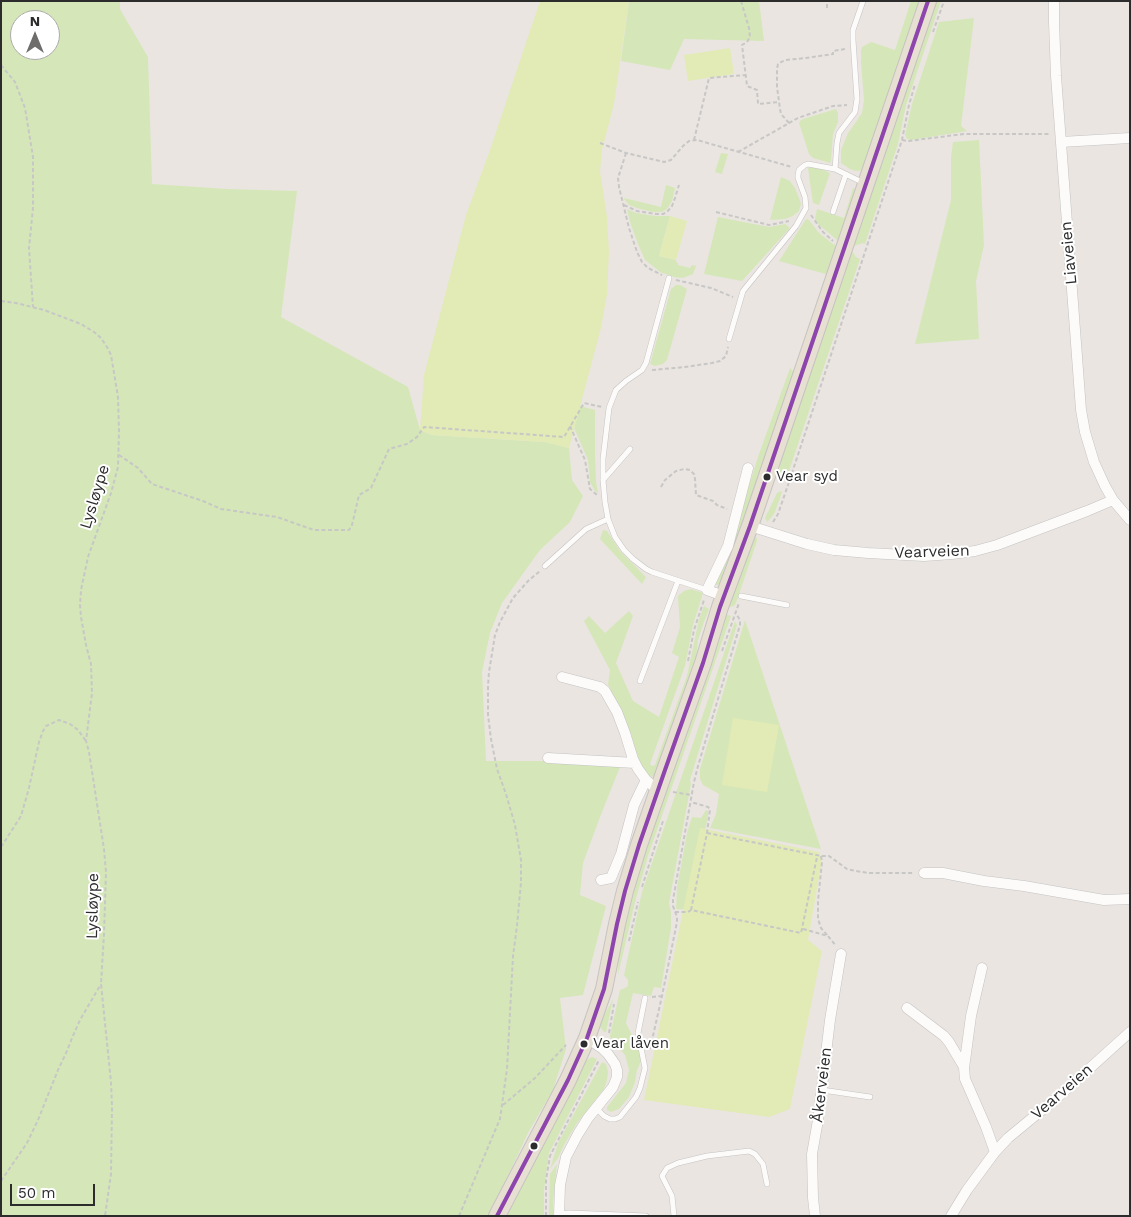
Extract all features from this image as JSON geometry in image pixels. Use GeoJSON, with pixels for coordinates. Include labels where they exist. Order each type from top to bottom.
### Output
{"type":"FeatureCollection","features":[{"type":"Feature","properties":{"kind":"main road"},"geometry":{"type":"LineString","coordinates":[[497,1216],[568,1080],[587,1038],[604,989],[625,891],[659,787],[703,663],[724,596],[750,526],[928,1]]}},
{"type":"Feature","properties":{"kind":"street","name":"Liaveien"},"geometry":{"type":"LineString","coordinates":[[1054,1],[1055,58],[1081,410],[1094,462],[1104,486],[1113,500]]}},
{"type":"Feature","properties":{"kind":"street"},"geometry":{"type":"LineString","coordinates":[[1061,138],[1130,138]]}},
{"type":"Feature","properties":{"kind":"street"},"geometry":{"type":"LineString","coordinates":[[724,596],[707,590],[728,546],[748,468]]}},
{"type":"Feature","properties":{"kind":"street"},"geometry":{"type":"LineString","coordinates":[[1113,500],[1130,520]]}},
{"type":"Feature","properties":{"kind":"street","name":"Vearveien"},"geometry":{"type":"LineString","coordinates":[[750,526],[807,544],[834,550],[924,556],[952,554],[975,551],[997,545],[1113,500]]}},
{"type":"Feature","properties":{"kind":"street"},"geometry":{"type":"LineString","coordinates":[[562,677],[600,687],[605,691],[617,712],[638,769],[659,787],[634,805],[611,878],[601,880]]}},
{"type":"Feature","properties":{"kind":"street"},"geometry":{"type":"LineString","coordinates":[[548,758],[635,763]]}},
{"type":"Feature","properties":{"kind":"street"},"geometry":{"type":"LineString","coordinates":[[924,873],[943,873],[1104,900],[1130,899]]}},
{"type":"Feature","properties":{"kind":"street","name":"Åkerveien"},"geometry":{"type":"LineString","coordinates":[[815,1216],[812,1154],[841,954]]}},
{"type":"Feature","properties":{"kind":"street"},"geometry":{"type":"LineString","coordinates":[[982,968],[971,1016],[964,1068],[965,1079],[995,1152]]}},
{"type":"Feature","properties":{"kind":"street"},"geometry":{"type":"LineString","coordinates":[[907,1008],[944,1036],[957,1053],[964,1068]]}},
{"type":"Feature","properties":{"kind":"street","name":"Vearveien"},"geometry":{"type":"LineString","coordinates":[[951,1216],[967,1190],[995,1152],[1008,1138],[1074,1083],[1130,1032]]}},
{"type":"Feature","properties":{"kind":"street"},"geometry":{"type":"LineString","coordinates":[[559,1215],[560,1185],[566,1157],[578,1134],[613,1087],[617,1077],[615,1064],[608,1054],[604,1049],[587,1038]]}},
{"type":"Feature","properties":{"kind":"lane"},"geometry":{"type":"LineString","coordinates":[[835,169],[839,133],[855,112],[857,99],[853,30],[863,1]]}},
{"type":"Feature","properties":{"kind":"lane"},"geometry":{"type":"LineString","coordinates":[[729,339],[743,292],[796,226],[806,208],[805,197],[798,178],[799,170],[808,164],[835,169],[866,184]]}},
{"type":"Feature","properties":{"kind":"lane"},"geometry":{"type":"LineString","coordinates":[[833,212],[846,174]]}},
{"type":"Feature","properties":{"kind":"lane"},"geometry":{"type":"LineString","coordinates":[[669,278],[646,363],[642,370],[616,390],[609,408],[604,444],[603,480],[605,502],[608,519],[615,537],[633,559],[646,569],[707,590]]}},
{"type":"Feature","properties":{"kind":"lane"},"geometry":{"type":"LineString","coordinates":[[603,480],[630,449]]}},
{"type":"Feature","properties":{"kind":"lane"},"geometry":{"type":"LineString","coordinates":[[545,566],[586,529],[608,519]]}},
{"type":"Feature","properties":{"kind":"lane"},"geometry":{"type":"LineString","coordinates":[[640,681],[678,580]]}},
{"type":"Feature","properties":{"kind":"lane"},"geometry":{"type":"LineString","coordinates":[[741,596],[787,605]]}},
{"type":"Feature","properties":{"kind":"lane"},"geometry":{"type":"LineString","coordinates":[[596,1108],[604,1116],[615,1119],[620,1117],[636,1097],[645,1068],[638,1033],[645,998]]}},
{"type":"Feature","properties":{"kind":"lane"},"geometry":{"type":"LineString","coordinates":[[821,1090],[870,1097]]}},
{"type":"Feature","properties":{"kind":"lane"},"geometry":{"type":"LineString","coordinates":[[674,1216],[672,1196],[662,1176],[667,1168],[678,1163],[707,1156],[748,1151],[754,1154],[763,1164],[767,1184]]}},
{"type":"Feature","properties":{"kind":"lane"},"geometry":{"type":"LineString","coordinates":[[559,1215],[646,1216]]}},
{"type":"Feature","properties":{"kind":"path"},"geometry":{"type":"LineString","coordinates":[[741,1],[750,36],[747,42],[742,45],[747,86],[757,90],[758,104],[778,102]]}},
{"type":"Feature","properties":{"kind":"path"},"geometry":{"type":"LineString","coordinates":[[827,8],[828,1]]}},
{"type":"Feature","properties":{"kind":"path"},"geometry":{"type":"LineString","coordinates":[[932,35],[944,1]]}},
{"type":"Feature","properties":{"kind":"path"},"geometry":{"type":"LineString","coordinates":[[789,123],[781,114],[778,102],[777,69],[779,62],[834,54],[833,50],[847,49]]}},
{"type":"Feature","properties":{"kind":"path"},"geometry":{"type":"LineString","coordinates":[[1,65],[15,82],[25,108],[33,156],[33,208],[28,248],[33,307]]}},
{"type":"Feature","properties":{"kind":"path"},"geometry":{"type":"LineString","coordinates":[[694,140],[709,78],[745,74]]}},
{"type":"Feature","properties":{"kind":"path"},"geometry":{"type":"LineString","coordinates":[[767,532],[778,514],[788,485],[902,140],[916,81]]}},
{"type":"Feature","properties":{"kind":"path"},"geometry":{"type":"LineString","coordinates":[[738,152],[798,118],[833,106],[850,105]]}},
{"type":"Feature","properties":{"kind":"path"},"geometry":{"type":"LineString","coordinates":[[902,140],[908,141],[964,134],[1061,138]]}},
{"type":"Feature","properties":{"kind":"path"},"geometry":{"type":"LineString","coordinates":[[600,143],[626,153],[664,162],[671,160],[688,141],[697,140],[799,170]]}},
{"type":"Feature","properties":{"kind":"path"},"geometry":{"type":"LineString","coordinates":[[626,153],[618,178],[629,228],[642,262],[648,268],[669,278],[711,288],[740,300]]}},
{"type":"Feature","properties":{"kind":"path"},"geometry":{"type":"LineString","coordinates":[[623,204],[637,211],[663,214],[672,206],[679,184]]}},
{"type":"Feature","properties":{"kind":"path"},"geometry":{"type":"LineString","coordinates":[[806,208],[823,232],[833,241]]}},
{"type":"Feature","properties":{"kind":"path"},"geometry":{"type":"LineString","coordinates":[[716,212],[769,224],[799,220]]}},
{"type":"Feature","properties":{"kind":"path","name":"Lysløype"},"geometry":{"type":"LineString","coordinates":[[1,301],[44,310],[81,324],[94,332],[108,347],[118,398],[120,432],[118,467],[111,494],[88,557],[81,590],[81,617],[91,664],[92,693],[86,741],[106,872],[101,984],[112,1107],[111,1174],[105,1216]]}},
{"type":"Feature","properties":{"kind":"path"},"geometry":{"type":"LineString","coordinates":[[642,370],[685,367],[720,361],[726,356],[729,339]]}},
{"type":"Feature","properties":{"kind":"path"},"geometry":{"type":"LineString","coordinates":[[118,454],[138,468],[152,484],[204,501],[221,509],[277,517],[314,530],[349,530],[352,525],[359,495],[371,488],[389,449],[408,444],[417,437],[424,427],[564,437],[584,403],[609,408]]}},
{"type":"Feature","properties":{"kind":"path"},"geometry":{"type":"LineString","coordinates":[[570,426],[585,460],[590,489],[605,502]]}},
{"type":"Feature","properties":{"kind":"path"},"geometry":{"type":"LineString","coordinates":[[661,487],[665,480],[676,471],[684,468],[694,474],[696,495],[737,512]]}},
{"type":"Feature","properties":{"kind":"path"},"geometry":{"type":"LineString","coordinates":[[459,1216],[497,1128],[503,1104],[507,1069],[513,956],[522,868],[512,811],[494,759],[488,715],[488,686],[494,640],[500,622],[513,598],[545,566]]}},
{"type":"Feature","properties":{"kind":"path"},"geometry":{"type":"LineString","coordinates":[[688,663],[694,630],[707,590]]}},
{"type":"Feature","properties":{"kind":"path"},"geometry":{"type":"LineString","coordinates":[[720,656],[741,596]]}},
{"type":"Feature","properties":{"kind":"path"},"geometry":{"type":"LineString","coordinates":[[645,1068],[677,922],[673,900],[698,766],[740,625],[740,620],[735,612]]}},
{"type":"Feature","properties":{"kind":"path"},"geometry":{"type":"LineString","coordinates":[[1,847],[21,816],[42,731],[46,726],[59,720],[70,724],[78,730],[86,741]]}},
{"type":"Feature","properties":{"kind":"path"},"geometry":{"type":"LineString","coordinates":[[659,787],[692,795]]}},
{"type":"Feature","properties":{"kind":"path"},"geometry":{"type":"LineString","coordinates":[[691,802],[710,809],[691,910]]}},
{"type":"Feature","properties":{"kind":"path"},"geometry":{"type":"LineString","coordinates":[[641,890],[665,816]]}},
{"type":"Feature","properties":{"kind":"path"},"geometry":{"type":"LineString","coordinates":[[707,833],[817,856],[829,856],[847,868],[856,871],[869,873],[924,873]]}},
{"type":"Feature","properties":{"kind":"path"},"geometry":{"type":"LineString","coordinates":[[675,912],[688,912],[691,910],[802,933],[817,856]]}},
{"type":"Feature","properties":{"kind":"path"},"geometry":{"type":"LineString","coordinates":[[821,856],[818,919],[821,928],[834,942],[841,954]]}},
{"type":"Feature","properties":{"kind":"path"},"geometry":{"type":"LineString","coordinates":[[628,946],[639,895]]}},
{"type":"Feature","properties":{"kind":"path"},"geometry":{"type":"LineString","coordinates":[[802,929],[828,936]]}},
{"type":"Feature","properties":{"kind":"path","name":"Lysløype"},"geometry":{"type":"LineString","coordinates":[[1,1180],[27,1143],[80,1020],[101,984]]}},
{"type":"Feature","properties":{"kind":"path"},"geometry":{"type":"LineString","coordinates":[[608,1034],[615,999]]}},
{"type":"Feature","properties":{"kind":"path"},"geometry":{"type":"LineString","coordinates":[[503,1104],[535,1078],[566,1045]]}},
{"type":"Feature","properties":{"kind":"green space"},"geometry":{"type":"Polygon","coordinates":[[[1,1],[120,1],[120,9],[148,57],[152,184],[297,191],[281,317],[408,387],[420,430],[432,435],[545,442],[569,448],[572,480],[583,496],[570,522],[540,550],[502,603],[490,633],[482,672],[486,761],[563,761],[620,767],[583,863],[580,895],[606,906],[583,995],[560,998],[566,1049],[553,1090],[529,1131],[489,1216],[1,1216],[1,1]]]}},
{"type":"Feature","properties":{"kind":"green space"},"geometry":{"type":"Polygon","coordinates":[[[540,1],[629,1],[614,104],[602,150],[600,171],[607,217],[609,252],[607,294],[601,328],[569,448],[545,442],[432,435],[420,430],[424,375],[466,215],[540,1]]]}},
{"type":"Feature","properties":{"kind":"green space"},"geometry":{"type":"Polygon","coordinates":[[[629,1],[759,1],[764,41],[684,39],[670,70],[621,61],[629,1]]]}},
{"type":"Feature","properties":{"kind":"green space"},"geometry":{"type":"Polygon","coordinates":[[[911,1],[921,1],[865,170],[856,171],[850,169],[841,163],[841,150],[848,133],[862,113],[864,100],[861,63],[862,47],[871,42],[895,50],[911,1]]]}},
{"type":"Feature","properties":{"kind":"green space"},"geometry":{"type":"Polygon","coordinates":[[[935,1],[941,1],[906,105],[898,144],[865,244],[854,246],[852,251],[860,259],[786,480],[779,479],[781,454],[935,1]]]}},
{"type":"Feature","properties":{"kind":"green space"},"geometry":{"type":"Polygon","coordinates":[[[974,18],[961,126],[967,131],[911,140],[907,139],[905,135],[912,104],[939,22],[974,18]]]}},
{"type":"Feature","properties":{"kind":"green space"},"geometry":{"type":"Polygon","coordinates":[[[730,48],[734,74],[688,81],[684,55],[730,48]]]}},
{"type":"Feature","properties":{"kind":"green space"},"geometry":{"type":"Polygon","coordinates":[[[836,109],[838,122],[833,134],[830,163],[813,158],[809,154],[799,123],[803,119],[836,109]]]}},
{"type":"Feature","properties":{"kind":"green space"},"geometry":{"type":"Polygon","coordinates":[[[979,140],[984,245],[976,281],[979,339],[915,344],[951,200],[953,142],[979,140]]]}},
{"type":"Feature","properties":{"kind":"green space"},"geometry":{"type":"Polygon","coordinates":[[[721,153],[728,154],[722,174],[715,172],[721,153]]]}},
{"type":"Feature","properties":{"kind":"green space"},"geometry":{"type":"Polygon","coordinates":[[[811,167],[830,173],[819,205],[813,203],[808,168],[811,167]]]}},
{"type":"Feature","properties":{"kind":"green space"},"geometry":{"type":"Polygon","coordinates":[[[781,177],[790,181],[801,204],[799,211],[793,216],[785,219],[770,220],[781,177]]]}},
{"type":"Feature","properties":{"kind":"green space"},"geometry":{"type":"Polygon","coordinates":[[[666,185],[675,188],[672,201],[667,209],[662,212],[640,209],[629,205],[624,199],[661,207],[666,185]]]}},
{"type":"Feature","properties":{"kind":"green space"},"geometry":{"type":"Polygon","coordinates":[[[853,188],[856,190],[829,275],[779,261],[806,219],[809,220],[819,233],[836,245],[837,240],[818,224],[815,219],[817,209],[844,218],[853,188]]]}},
{"type":"Feature","properties":{"kind":"green space"},"geometry":{"type":"Polygon","coordinates":[[[627,209],[636,213],[670,216],[659,256],[676,260],[678,265],[690,268],[692,265],[696,266],[693,274],[683,278],[674,277],[660,272],[645,260],[627,209]]]}},
{"type":"Feature","properties":{"kind":"green space"},"geometry":{"type":"Polygon","coordinates":[[[670,216],[687,221],[676,260],[659,256],[670,216]]]}},
{"type":"Feature","properties":{"kind":"green space"},"geometry":{"type":"Polygon","coordinates":[[[718,217],[769,227],[785,224],[789,229],[742,281],[704,274],[718,217]]]}},
{"type":"Feature","properties":{"kind":"green space"},"geometry":{"type":"Polygon","coordinates":[[[676,285],[687,289],[667,360],[663,364],[655,366],[650,364],[671,289],[676,285]]]}},
{"type":"Feature","properties":{"kind":"green space"},"geometry":{"type":"Polygon","coordinates":[[[790,368],[794,372],[723,582],[717,585],[715,581],[733,536],[759,454],[790,368]]]}},
{"type":"Feature","properties":{"kind":"green space"},"geometry":{"type":"Polygon","coordinates":[[[580,406],[595,410],[596,482],[598,493],[590,482],[588,460],[574,428],[580,406]]]}},
{"type":"Feature","properties":{"kind":"green space"},"geometry":{"type":"Polygon","coordinates":[[[781,491],[775,512],[767,522],[765,518],[777,493],[781,491]]]}},
{"type":"Feature","properties":{"kind":"green space"},"geometry":{"type":"Polygon","coordinates":[[[603,530],[607,531],[620,551],[646,577],[642,584],[600,539],[603,530]]]}},
{"type":"Feature","properties":{"kind":"green space"},"geometry":{"type":"Polygon","coordinates":[[[756,538],[757,541],[736,603],[730,607],[728,606],[753,540],[756,538]]]}},
{"type":"Feature","properties":{"kind":"green space"},"geometry":{"type":"Polygon","coordinates":[[[691,589],[703,593],[693,625],[685,666],[650,764],[652,766],[655,765],[687,676],[699,619],[704,606],[709,609],[698,640],[696,658],[656,777],[647,776],[643,773],[608,684],[610,670],[584,621],[589,616],[605,633],[629,611],[633,616],[616,663],[633,701],[659,717],[679,657],[672,653],[680,627],[678,596],[684,591],[691,589]]]}},
{"type":"Feature","properties":{"kind":"green space"},"geometry":{"type":"Polygon","coordinates":[[[726,614],[731,616],[648,856],[618,975],[619,942],[632,891],[726,614]]]}},
{"type":"Feature","properties":{"kind":"green space"},"geometry":{"type":"Polygon","coordinates":[[[745,620],[821,849],[710,828],[716,814],[719,794],[703,785],[700,779],[700,769],[745,620]]]}},
{"type":"Feature","properties":{"kind":"green space"},"geometry":{"type":"Polygon","coordinates":[[[735,621],[737,625],[690,780],[691,784],[669,903],[671,928],[661,988],[654,987],[651,996],[633,993],[626,1023],[643,1057],[629,1097],[619,1109],[611,1112],[607,1110],[607,1107],[626,1083],[629,1070],[625,1055],[610,1036],[620,990],[628,986],[628,980],[624,975],[642,892],[735,621]]]}},
{"type":"Feature","properties":{"kind":"green space"},"geometry":{"type":"Polygon","coordinates":[[[733,718],[779,725],[767,792],[722,785],[733,718]]]}},
{"type":"Feature","properties":{"kind":"green space"},"geometry":{"type":"Polygon","coordinates":[[[706,810],[708,811],[708,816],[689,910],[676,909],[677,888],[687,833],[692,817],[701,818],[706,810]]]}},
{"type":"Feature","properties":{"kind":"green space"},"geometry":{"type":"Polygon","coordinates":[[[700,828],[819,852],[822,860],[808,940],[822,951],[790,1109],[769,1117],[644,1100],[700,828]]]}},
{"type":"Feature","properties":{"kind":"green space"},"geometry":{"type":"Polygon","coordinates":[[[613,999],[606,1032],[604,1032],[600,1027],[601,1021],[613,999]]]}},
{"type":"Feature","properties":{"kind":"green space"},"geometry":{"type":"Polygon","coordinates":[[[592,1057],[597,1059],[549,1153],[544,1190],[544,1216],[507,1216],[582,1064],[592,1057]]]}},
{"type":"Feature","properties":{"kind":"green space"},"geometry":{"type":"Polygon","coordinates":[[[602,1062],[606,1064],[608,1072],[604,1089],[577,1123],[550,1169],[558,1143],[602,1062]]]}},
{"type":"Feature","properties":{"kind":"green space"},"geometry":{"type":"Polygon","coordinates":[[[557,1164],[553,1216],[549,1216],[550,1174],[557,1164]]]}},
{"type":"Feature","properties":{"kind":"transit line"},"geometry":{"type":"LineString","coordinates":[[497,1216],[568,1080],[587,1038],[604,989],[625,891],[639,845],[703,663],[720,607],[750,526],[928,1]]}},
{"type":"Feature","properties":{"kind":"place","name":"Vear syd"},"geometry":{"type":"Point","coordinates":[767,477]}},
{"type":"Feature","properties":{"kind":"place","name":"Vear låven"},"geometry":{"type":"Point","coordinates":[584,1044]}}]}
